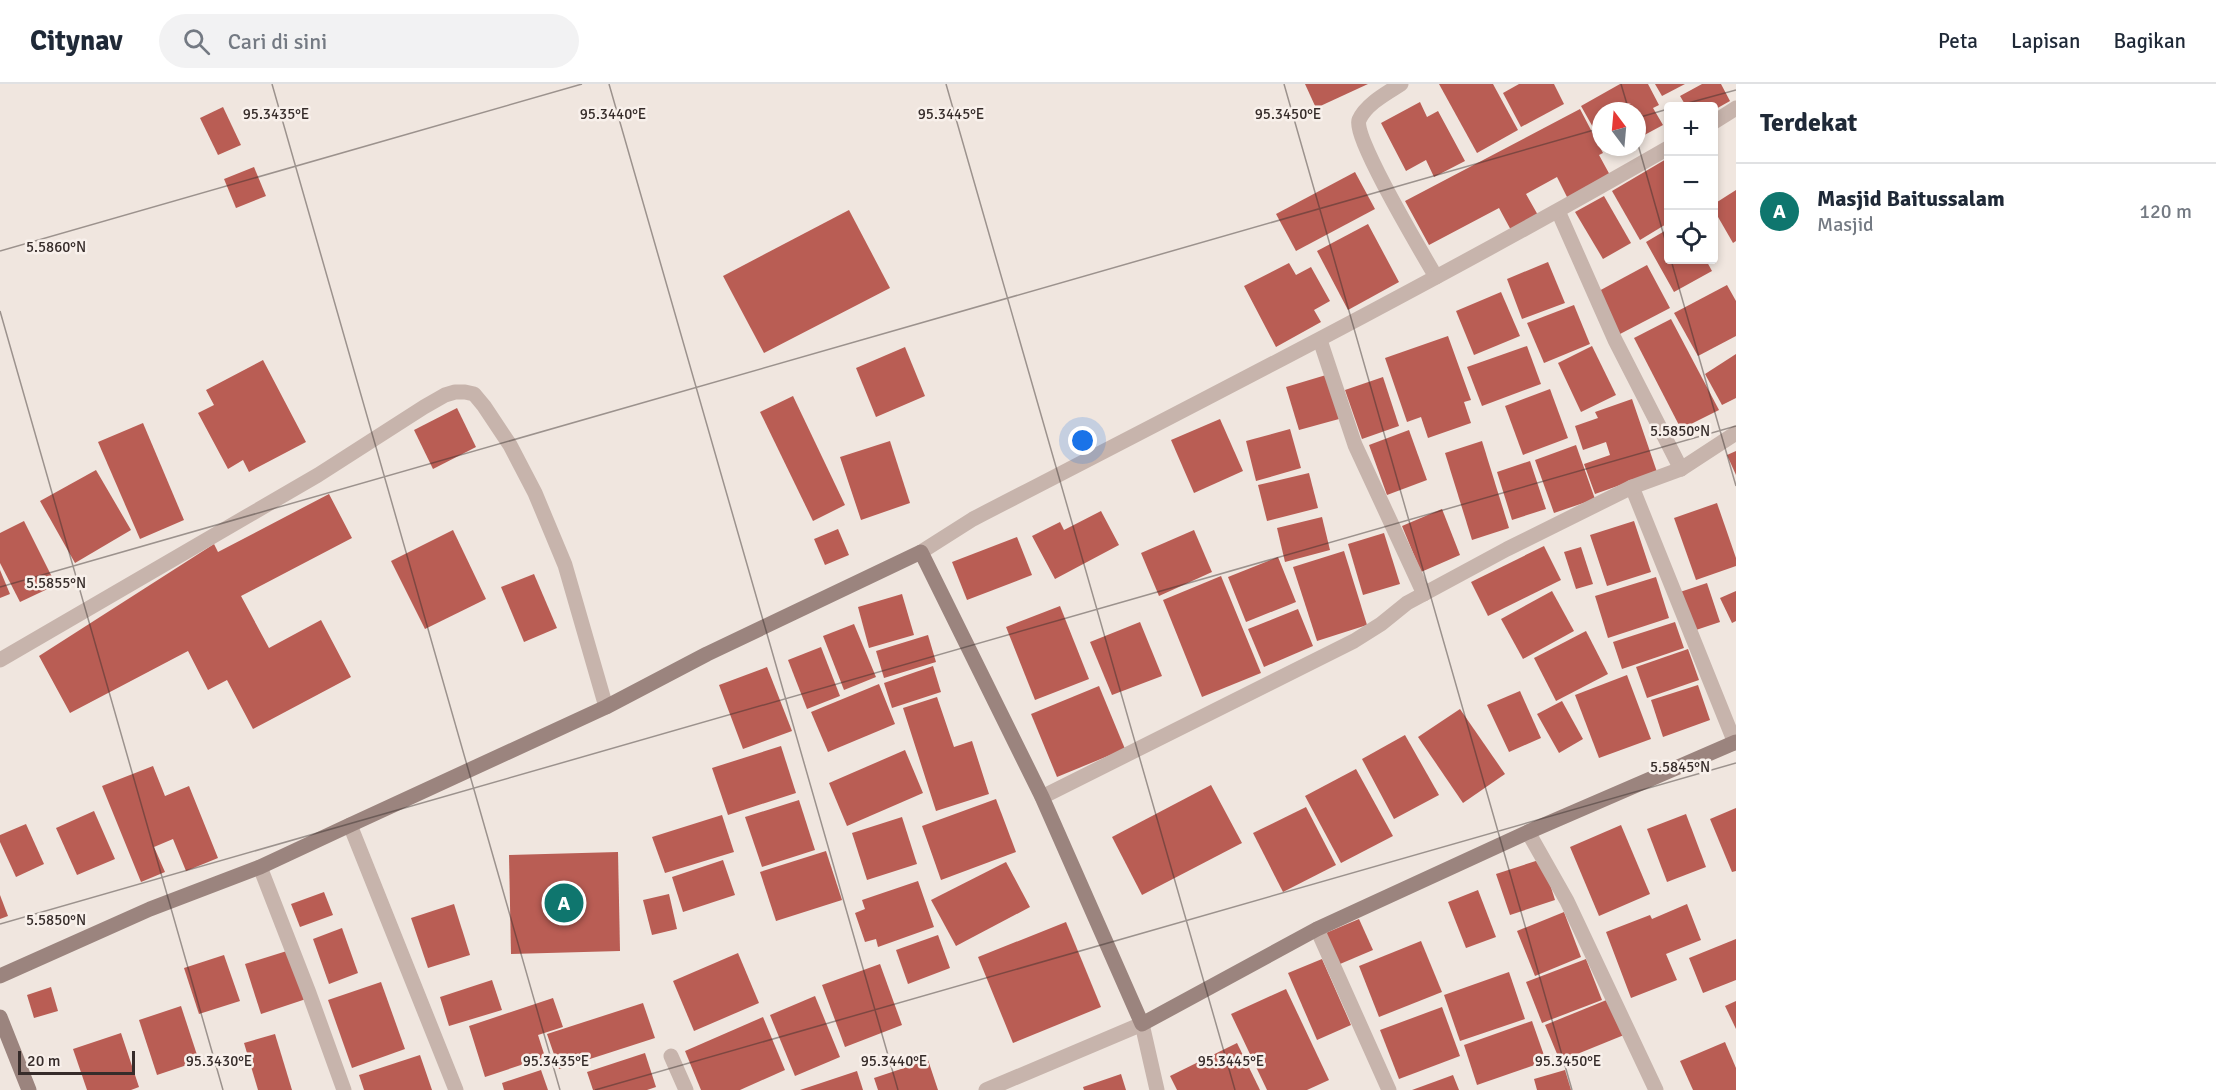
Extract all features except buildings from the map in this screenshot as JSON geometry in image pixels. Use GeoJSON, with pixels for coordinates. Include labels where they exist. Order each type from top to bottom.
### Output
{"type":"FeatureCollection","features":[{"type":"Feature","properties":{"kind":"street"},"geometry":{"type":"LineString","coordinates":[[1397,85],[1366,109],[1358,121],[1359,132],[1384,183],[1436,277]]}},
{"type":"Feature","properties":{"kind":"street"},"geometry":{"type":"LineString","coordinates":[[1718,119],[1736,108]]}},
{"type":"Feature","properties":{"kind":"street"},"geometry":{"type":"LineString","coordinates":[[0,976],[150,909],[260,867],[606,706],[706,654],[921,552],[973,519],[1320,340],[1558,211],[1664,150]]}},
{"type":"Feature","properties":{"kind":"street"},"geometry":{"type":"LineString","coordinates":[[1558,211],[1615,340],[1681,469]]}},
{"type":"Feature","properties":{"kind":"street"},"geometry":{"type":"LineString","coordinates":[[1320,340],[1355,445],[1425,594]]}},
{"type":"Feature","properties":{"kind":"street"},"geometry":{"type":"LineString","coordinates":[[0,660],[318,475],[424,407],[445,395],[465,392],[474,394],[484,406],[510,445],[535,493],[565,565],[606,706]]}},
{"type":"Feature","properties":{"kind":"street"},"geometry":{"type":"LineString","coordinates":[[1042,797],[1354,641],[1381,624],[1407,603],[1507,549],[1632,487],[1681,469],[1736,433]]}},
{"type":"Feature","properties":{"kind":"street"},"geometry":{"type":"LineString","coordinates":[[986,1090],[1142,1024],[1317,929],[1528,832],[1736,743],[1632,487]]}},
{"type":"Feature","properties":{"kind":"street"},"geometry":{"type":"LineString","coordinates":[[921,552],[1042,797],[1142,1024],[1156,1090]]}},
{"type":"Feature","properties":{"kind":"street"},"geometry":{"type":"LineString","coordinates":[[350,825],[456,1090]]}},
{"type":"Feature","properties":{"kind":"street"},"geometry":{"type":"LineString","coordinates":[[1528,832],[1567,901],[1656,1090]]}},
{"type":"Feature","properties":{"kind":"street"},"geometry":{"type":"LineString","coordinates":[[260,867],[344,1090]]}},
{"type":"Feature","properties":{"kind":"street"},"geometry":{"type":"LineString","coordinates":[[1317,929],[1389,1090]]}},
{"type":"Feature","properties":{"kind":"street"},"geometry":{"type":"LineString","coordinates":[[0,1017],[29,1090]]}},
{"type":"Feature","properties":{"kind":"street"},"geometry":{"type":"LineString","coordinates":[[671,1056],[686,1090]]}},
{"type":"Feature","properties":{"kind":"place","name":"Masjid Baitussalam"},"geometry":{"type":"Point","coordinates":[564,903]}}]}
